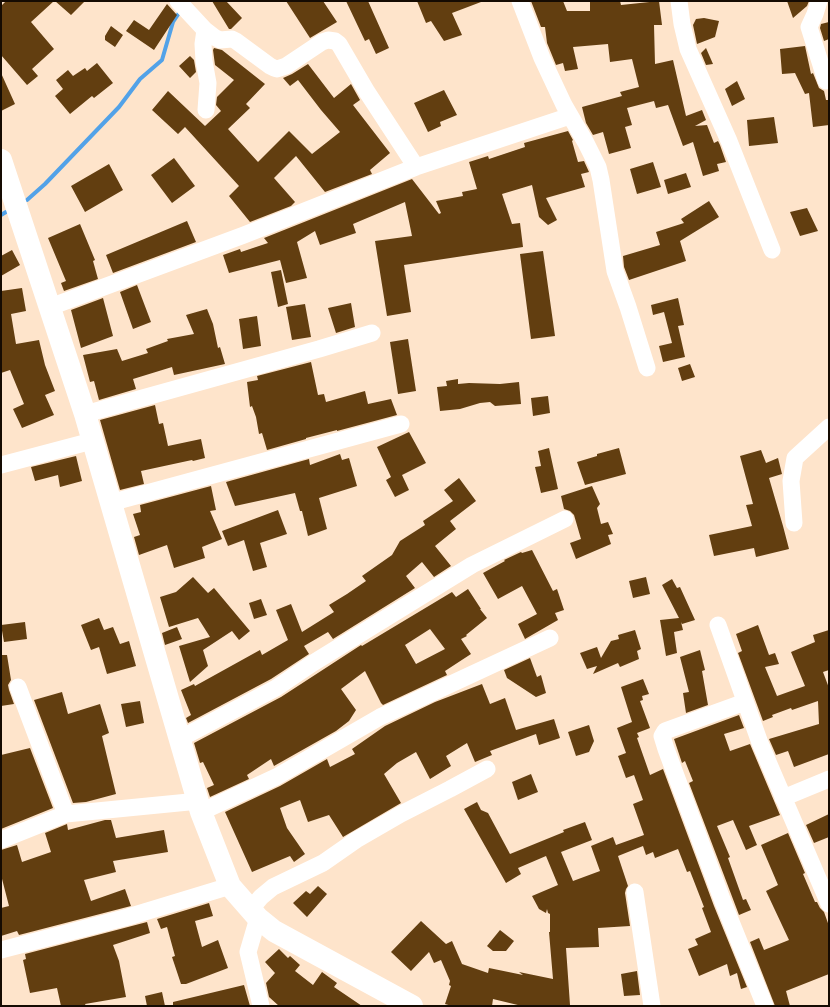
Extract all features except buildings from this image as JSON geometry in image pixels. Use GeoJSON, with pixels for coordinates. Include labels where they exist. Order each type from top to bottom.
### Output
{"type":"FeatureCollection","features":[{"type":"Feature","properties":{"kind":"main road"},"geometry":{"type":"LineString","coordinates":[[1,160],[85,414],[200,807],[230,886],[254,914],[274,931],[412,1006]]}},
{"type":"Feature","properties":{"kind":"street"},"geometry":{"type":"LineString","coordinates":[[520,1],[542,58],[570,116],[598,167],[615,271],[647,368]]}},
{"type":"Feature","properties":{"kind":"street"},"geometry":{"type":"LineString","coordinates":[[679,1],[682,24],[688,49],[729,141],[772,250]]}},
{"type":"Feature","properties":{"kind":"street"},"geometry":{"type":"LineString","coordinates":[[819,1],[809,27],[826,81]]}},
{"type":"Feature","properties":{"kind":"street"},"geometry":{"type":"LineString","coordinates":[[179,2],[205,30],[218,39],[232,39],[270,66],[277,68],[286,66],[326,41],[332,40],[339,44],[367,92],[416,167]]}},
{"type":"Feature","properties":{"kind":"street"},"geometry":{"type":"LineString","coordinates":[[205,30],[203,44],[204,61],[208,82],[206,110]]}},
{"type":"Feature","properties":{"kind":"street"},"geometry":{"type":"LineString","coordinates":[[50,308],[244,236],[416,167],[570,116]]}},
{"type":"Feature","properties":{"kind":"street"},"geometry":{"type":"LineString","coordinates":[[85,414],[372,333]]}},
{"type":"Feature","properties":{"kind":"street"},"geometry":{"type":"LineString","coordinates":[[110,503],[401,424]]}},
{"type":"Feature","properties":{"kind":"street"},"geometry":{"type":"LineString","coordinates":[[794,524],[791,481],[795,458],[829,427]]}},
{"type":"Feature","properties":{"kind":"street"},"geometry":{"type":"LineString","coordinates":[[1,465],[92,441]]}},
{"type":"Feature","properties":{"kind":"street"},"geometry":{"type":"LineString","coordinates":[[180,738],[276,688],[313,663],[472,565],[565,519]]}},
{"type":"Feature","properties":{"kind":"street"},"geometry":{"type":"LineString","coordinates":[[718,625],[745,702],[783,798],[829,904]]}},
{"type":"Feature","properties":{"kind":"street"},"geometry":{"type":"LineString","coordinates":[[1,840],[66,814],[200,807],[282,774],[380,717],[550,638]]}},
{"type":"Feature","properties":{"kind":"street"},"geometry":{"type":"LineString","coordinates":[[18,687],[66,814]]}},
{"type":"Feature","properties":{"kind":"street"},"geometry":{"type":"LineString","coordinates":[[745,702],[665,731],[662,736],[664,746],[723,902],[765,1006]]}},
{"type":"Feature","properties":{"kind":"street"},"geometry":{"type":"LineString","coordinates":[[261,1006],[248,952],[254,914],[260,897],[273,887],[323,864],[356,840],[395,817],[487,769]]}},
{"type":"Feature","properties":{"kind":"street"},"geometry":{"type":"LineString","coordinates":[[783,798],[829,779]]}},
{"type":"Feature","properties":{"kind":"street"},"geometry":{"type":"LineString","coordinates":[[1,950],[123,919],[230,886]]}},
{"type":"Feature","properties":{"kind":"street"},"geometry":{"type":"LineString","coordinates":[[635,892],[652,1006]]}},
{"type":"Feature","properties":{"kind":"waterway"},"geometry":{"type":"LineString","coordinates":[[27,200],[45,184],[119,107],[140,79],[162,60],[173,22],[181,10]]}},
{"type":"Feature","properties":{"kind":"waterway"},"geometry":{"type":"LineString","coordinates":[[1,215],[6,212]]}}]}
